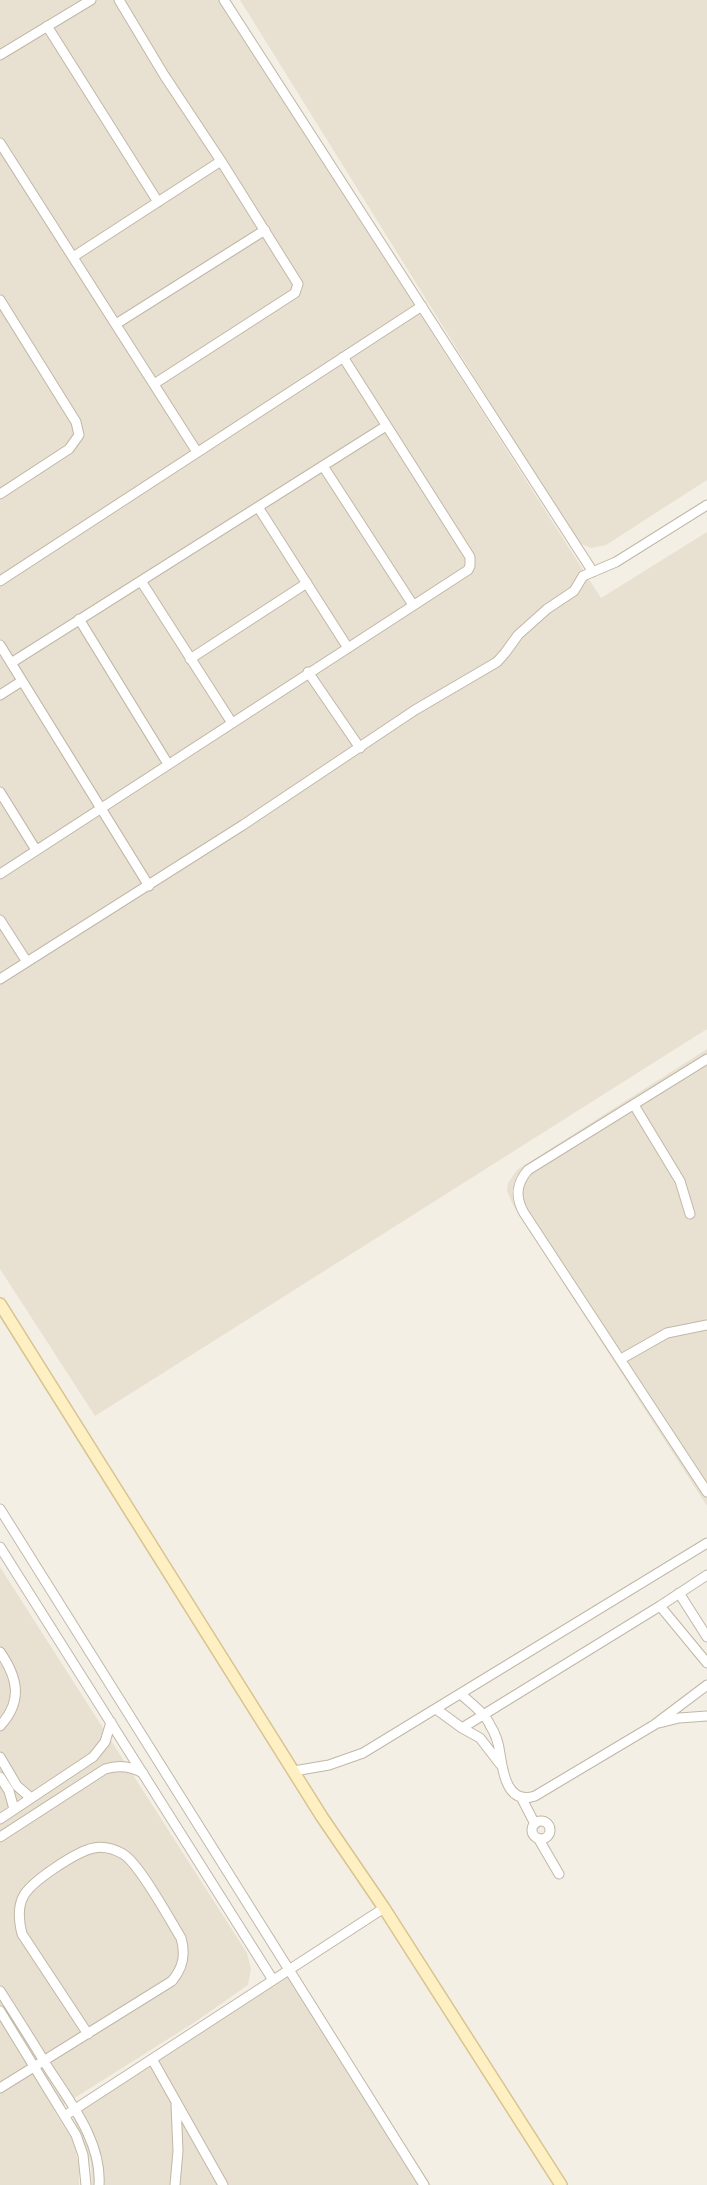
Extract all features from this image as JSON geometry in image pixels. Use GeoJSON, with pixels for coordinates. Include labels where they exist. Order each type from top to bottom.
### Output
{"type":"FeatureCollection","features":[{"type":"Feature","properties":{"kind":"street"},"geometry":{"type":"LineString","coordinates":[[0,55],[91,0]]}},
{"type":"Feature","properties":{"kind":"street"},"geometry":{"type":"LineString","coordinates":[[119,0],[164,75],[297,281],[298,287],[296,293],[154,384]]}},
{"type":"Feature","properties":{"kind":"street"},"geometry":{"type":"LineString","coordinates":[[224,0],[593,572]]}},
{"type":"Feature","properties":{"kind":"street"},"geometry":{"type":"LineString","coordinates":[[48,26],[158,202]]}},
{"type":"Feature","properties":{"kind":"street"},"geometry":{"type":"LineString","coordinates":[[0,142],[197,452]]}},
{"type":"Feature","properties":{"kind":"street"},"geometry":{"type":"LineString","coordinates":[[73,257],[221,162]]}},
{"type":"Feature","properties":{"kind":"street"},"geometry":{"type":"LineString","coordinates":[[116,324],[265,230]]}},
{"type":"Feature","properties":{"kind":"street"},"geometry":{"type":"LineString","coordinates":[[0,300],[76,422],[79,435],[69,449],[0,494]]}},
{"type":"Feature","properties":{"kind":"street"},"geometry":{"type":"LineString","coordinates":[[0,581],[422,306]]}},
{"type":"Feature","properties":{"kind":"street"},"geometry":{"type":"LineString","coordinates":[[0,874],[308,672],[468,570],[471,561],[465,548],[342,357]]}},
{"type":"Feature","properties":{"kind":"street"},"geometry":{"type":"LineString","coordinates":[[11,662],[386,426]]}},
{"type":"Feature","properties":{"kind":"street"},"geometry":{"type":"LineString","coordinates":[[323,466],[414,605]]}},
{"type":"Feature","properties":{"kind":"street"},"geometry":{"type":"LineString","coordinates":[[0,979],[148,886],[415,710],[497,662],[506,653],[521,631],[547,609],[574,591],[583,576],[616,562],[707,505]]}},
{"type":"Feature","properties":{"kind":"street"},"geometry":{"type":"LineString","coordinates":[[258,507],[348,648]]}},
{"type":"Feature","properties":{"kind":"street"},"geometry":{"type":"LineString","coordinates":[[141,581],[232,723]]}},
{"type":"Feature","properties":{"kind":"street"},"geometry":{"type":"LineString","coordinates":[[190,659],[307,583]]}},
{"type":"Feature","properties":{"kind":"street"},"geometry":{"type":"LineString","coordinates":[[79,619],[168,764]]}},
{"type":"Feature","properties":{"kind":"street"},"geometry":{"type":"LineString","coordinates":[[0,645],[148,886]]}},
{"type":"Feature","properties":{"kind":"street"},"geometry":{"type":"LineString","coordinates":[[308,672],[360,748]]}},
{"type":"Feature","properties":{"kind":"street"},"geometry":{"type":"LineString","coordinates":[[0,695],[22,681]]}},
{"type":"Feature","properties":{"kind":"street"},"geometry":{"type":"LineString","coordinates":[[0,792],[36,850]]}},
{"type":"Feature","properties":{"kind":"street"},"geometry":{"type":"LineString","coordinates":[[0,920],[27,962]]}},
{"type":"Feature","properties":{"kind":"street"},"geometry":{"type":"LineString","coordinates":[[707,1059],[528,1170],[518,1186],[517,1195],[524,1213],[707,1492]]}},
{"type":"Feature","properties":{"kind":"street"},"geometry":{"type":"LineString","coordinates":[[634,1105],[680,1181],[690,1214]]}},
{"type":"Feature","properties":{"kind":"street"},"geometry":{"type":"LineString","coordinates":[[0,1304],[322,1817],[384,1908],[561,2185]]}},
{"type":"Feature","properties":{"kind":"street"},"geometry":{"type":"LineString","coordinates":[[621,1359],[667,1333],[707,1325]]}},
{"type":"Feature","properties":{"kind":"street"},"geometry":{"type":"LineString","coordinates":[[0,1509],[424,2185]]}},
{"type":"Feature","properties":{"kind":"street"},"geometry":{"type":"LineString","coordinates":[[294,1771],[330,1765],[355,1756],[436,1709],[707,1543]]}},
{"type":"Feature","properties":{"kind":"street"},"geometry":{"type":"LineString","coordinates":[[0,1547],[273,1980]]}},
{"type":"Feature","properties":{"kind":"street"},"geometry":{"type":"LineString","coordinates":[[462,1728],[707,1575]]}},
{"type":"Feature","properties":{"kind":"street"},"geometry":{"type":"LineString","coordinates":[[679,1593],[707,1637]]}},
{"type":"Feature","properties":{"kind":"street"},"geometry":{"type":"LineString","coordinates":[[660,1606],[707,1663]]}},
{"type":"Feature","properties":{"kind":"street"},"geometry":{"type":"LineString","coordinates":[[0,1652],[11,1668],[16,1685],[14,1702],[8,1717],[0,1726]]}},
{"type":"Feature","properties":{"kind":"street"},"geometry":{"type":"LineString","coordinates":[[521,1798],[535,1796],[654,1724],[707,1685]]}},
{"type":"Feature","properties":{"kind":"street"},"geometry":{"type":"LineString","coordinates":[[460,1694],[483,1715],[492,1729],[509,1787],[521,1798],[535,1824]]}},
{"type":"Feature","properties":{"kind":"street"},"geometry":{"type":"LineString","coordinates":[[436,1709],[462,1728],[480,1738],[501,1764]]}},
{"type":"Feature","properties":{"kind":"street"},"geometry":{"type":"LineString","coordinates":[[654,1724],[679,1718],[707,1716]]}},
{"type":"Feature","properties":{"kind":"street"},"geometry":{"type":"LineString","coordinates":[[0,1819],[98,1753],[108,1736],[111,1722]]}},
{"type":"Feature","properties":{"kind":"street"},"geometry":{"type":"LineString","coordinates":[[0,1757],[17,1786],[31,1798]]}},
{"type":"Feature","properties":{"kind":"street"},"geometry":{"type":"LineString","coordinates":[[0,1837],[105,1769],[127,1767],[144,1773]]}},
{"type":"Feature","properties":{"kind":"street"},"geometry":{"type":"LineString","coordinates":[[0,1777],[9,1791],[14,1810]]}},
{"type":"Feature","properties":{"kind":"street"},"geometry":{"type":"LineString","coordinates":[[535,1824],[544,1822],[550,1830],[545,1838],[538,1838]]}},
{"type":"Feature","properties":{"kind":"street"},"geometry":{"type":"LineString","coordinates":[[535,1824],[532,1830],[559,1874]]}},
{"type":"Feature","properties":{"kind":"street"},"geometry":{"type":"LineString","coordinates":[[0,2088],[88,2034],[172,1981],[178,1974],[184,1957],[181,1938],[133,1862],[116,1850],[106,1848],[86,1850],[29,1888],[22,1898],[19,1910],[22,1934],[88,2034]]}},
{"type":"Feature","properties":{"kind":"street"},"geometry":{"type":"LineString","coordinates":[[66,2115],[384,1908]]}},
{"type":"Feature","properties":{"kind":"street"},"geometry":{"type":"LineString","coordinates":[[0,1991],[75,2110],[96,2155],[99,2185]]}},
{"type":"Feature","properties":{"kind":"street"},"geometry":{"type":"LineString","coordinates":[[0,2011],[66,2115],[76,2135],[83,2155],[86,2185]]}},
{"type":"Feature","properties":{"kind":"street"},"geometry":{"type":"LineString","coordinates":[[152,2059],[223,2185]]}},
{"type":"Feature","properties":{"kind":"street"},"geometry":{"type":"LineString","coordinates":[[175,2185],[178,2151],[176,2101]]}},
{"type":"Feature","properties":{"kind":"shaded area"},"geometry":{"type":"Polygon","coordinates":[[[0,0],[220,0],[601,598],[707,532],[707,1029],[95,1416],[0,1269],[0,0]]]}},
{"type":"Feature","properties":{"kind":"shaded area"},"geometry":{"type":"Polygon","coordinates":[[[240,0],[707,0],[707,480],[606,545],[591,548],[577,542],[240,0]]]}},
{"type":"Feature","properties":{"kind":"shaded area"},"geometry":{"type":"Polygon","coordinates":[[[707,1049],[707,1506],[513,1205],[507,1191],[508,1183],[517,1170],[707,1049]]]}},
{"type":"Feature","properties":{"kind":"shaded area"},"geometry":{"type":"Polygon","coordinates":[[[0,1567],[247,1953],[251,1969],[248,1985],[195,2022],[54,2111],[74,2142],[79,2168],[79,2185],[0,2185],[0,1567]]]}},
{"type":"Feature","properties":{"kind":"shaded area"},"geometry":{"type":"Polygon","coordinates":[[[289,1963],[431,2185],[92,2185],[91,2163],[70,2110],[289,1963]]]}}]}
